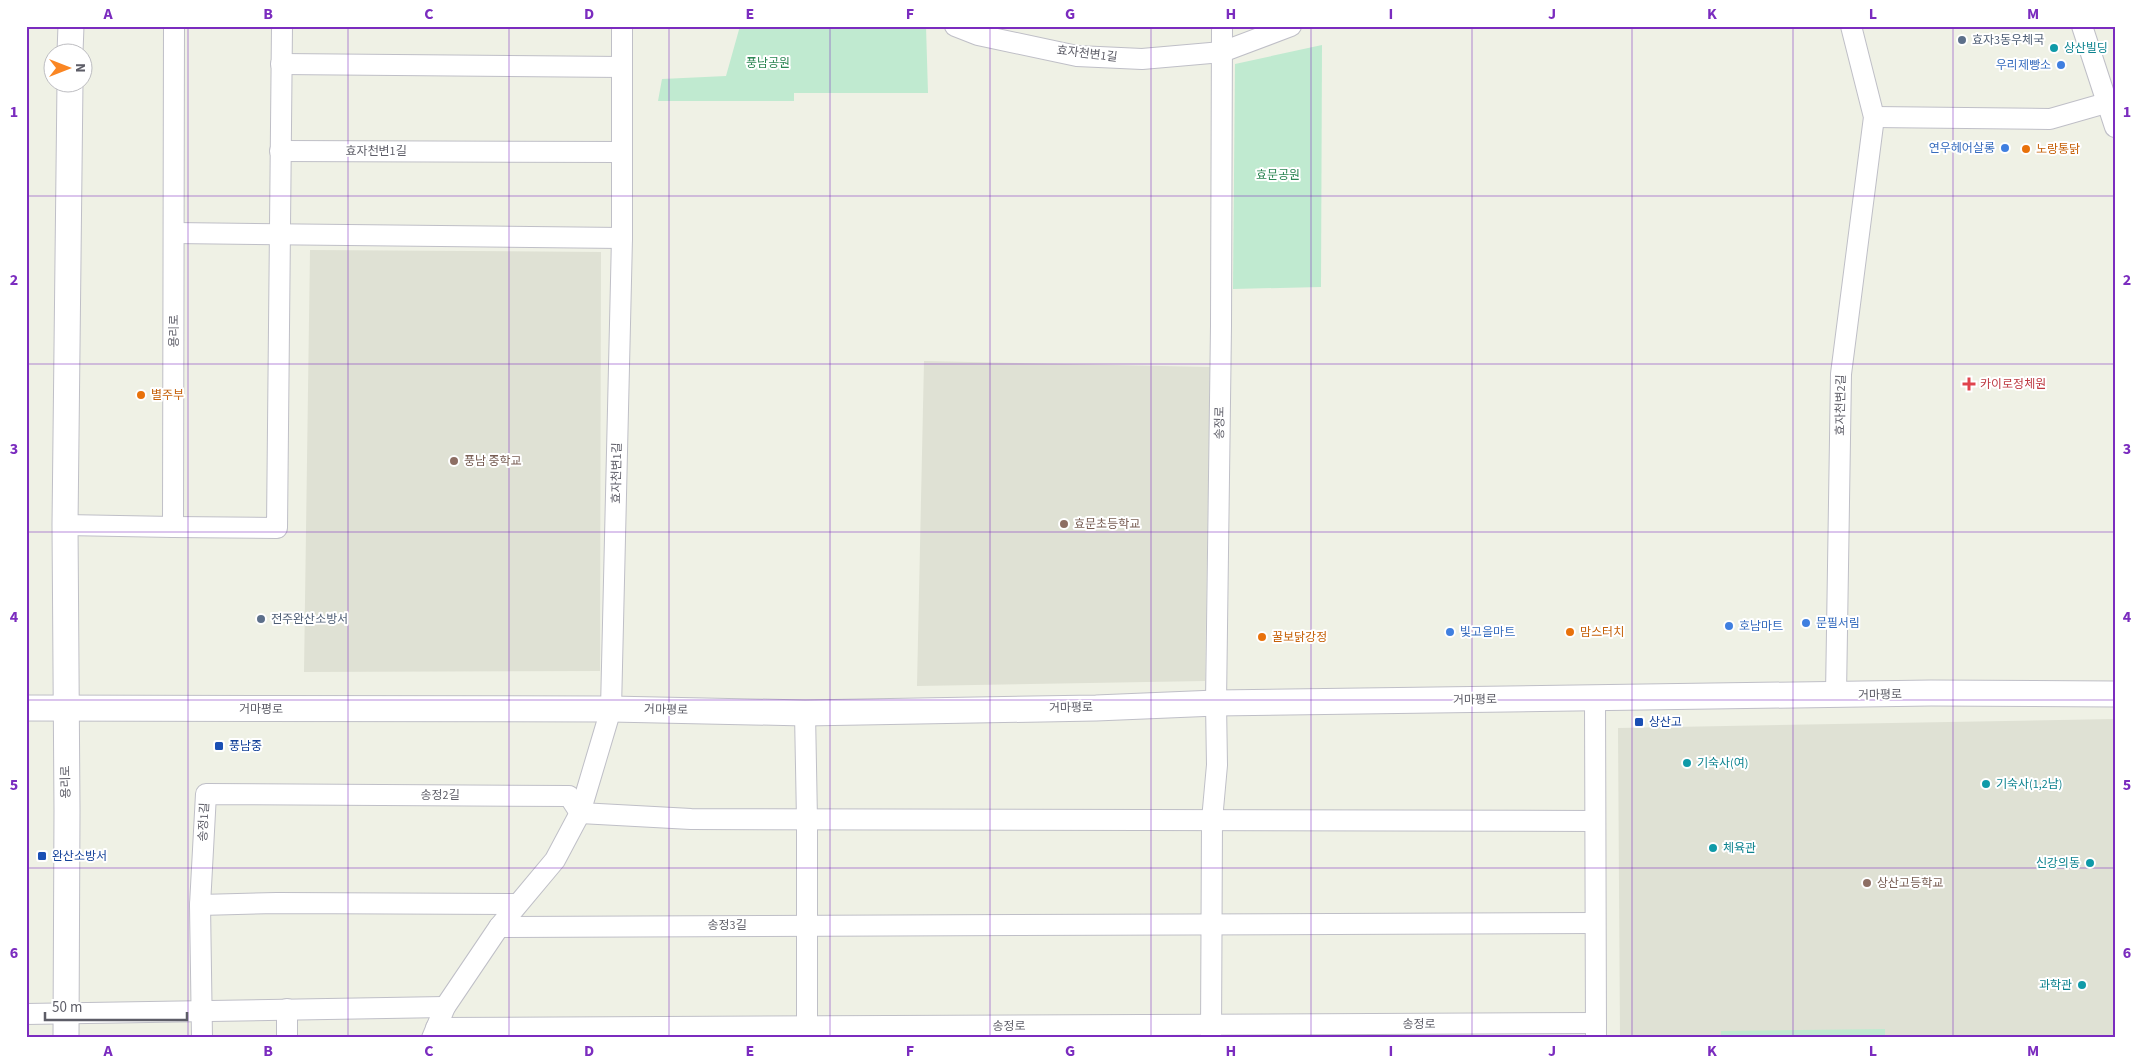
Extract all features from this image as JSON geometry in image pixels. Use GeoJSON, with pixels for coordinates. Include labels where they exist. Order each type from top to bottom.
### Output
{"type":"FeatureCollection","features":[{"type":"Feature","properties":{"kind":"street"},"geometry":{"type":"LineString","coordinates":[[70,42],[71,26]]}},
{"type":"Feature","properties":{"kind":"street","name":"용리로"},"geometry":{"type":"LineString","coordinates":[[173,528],[174,26]]}},
{"type":"Feature","properties":{"kind":"street"},"geometry":{"type":"LineString","coordinates":[[65,525],[277,528],[282,26]]}},
{"type":"Feature","properties":{"kind":"street","name":"효자천변1길"},"geometry":{"type":"LineString","coordinates":[[611,709],[622,238],[622,26]]}},
{"type":"Feature","properties":{"kind":"street","name":"효자천변1길"},"geometry":{"type":"LineString","coordinates":[[955,26],[978,35],[1077,56],[1142,59],[1222,52]]}},
{"type":"Feature","properties":{"kind":"street","name":"송정로"},"geometry":{"type":"LineString","coordinates":[[1211,1031],[1212,820],[1217,766],[1216,703],[1222,326],[1222,26]]}},
{"type":"Feature","properties":{"kind":"street"},"geometry":{"type":"LineString","coordinates":[[1222,52],[1291,26]]}},
{"type":"Feature","properties":{"kind":"street","name":"효자천변2길"},"geometry":{"type":"LineString","coordinates":[[1836,695],[1841,374],[1874,117],[1851,26]]}},
{"type":"Feature","properties":{"kind":"street"},"geometry":{"type":"LineString","coordinates":[[2082,26],[2115,127]]}},
{"type":"Feature","properties":{"kind":"street"},"geometry":{"type":"LineString","coordinates":[[281,64],[622,67]]}},
{"type":"Feature","properties":{"kind":"street","name":"용리로"},"geometry":{"type":"LineString","coordinates":[[66,1026],[65,525],[70,92]]}},
{"type":"Feature","properties":{"kind":"street"},"geometry":{"type":"LineString","coordinates":[[1874,117],[2050,119],[2106,103]]}},
{"type":"Feature","properties":{"kind":"street","name":"효자천변1길"},"geometry":{"type":"LineString","coordinates":[[280,151],[622,152]]}},
{"type":"Feature","properties":{"kind":"street"},"geometry":{"type":"LineString","coordinates":[[174,233],[622,238]]}},
{"type":"Feature","properties":{"kind":"street","name":"거마평로"},"geometry":{"type":"LineString","coordinates":[[26,708],[611,709],[805,713],[1096,708],[1216,703],[1931,693],[2115,694]]}},
{"type":"Feature","properties":{"kind":"street"},"geometry":{"type":"LineString","coordinates":[[1595,698],[1596,1031]]}},
{"type":"Feature","properties":{"kind":"street"},"geometry":{"type":"LineString","coordinates":[[611,709],[580,813],[555,860],[516,904],[499,927],[445,1007],[434,1033],[617,1027],[807,1032],[805,713]]}},
{"type":"Feature","properties":{"kind":"street","name":"송정1길"},"geometry":{"type":"LineString","coordinates":[[202,1038],[200,905],[206,794],[291,794]]}},
{"type":"Feature","properties":{"kind":"street","name":"송정2길"},"geometry":{"type":"LineString","coordinates":[[291,794],[568,796],[580,813]]}},
{"type":"Feature","properties":{"kind":"street"},"geometry":{"type":"LineString","coordinates":[[580,813],[691,819],[807,820],[1594,821]]}},
{"type":"Feature","properties":{"kind":"street"},"geometry":{"type":"LineString","coordinates":[[200,905],[277,903],[516,904]]}},
{"type":"Feature","properties":{"kind":"street"},"geometry":{"type":"LineString","coordinates":[[807,925],[1595,923]]}},
{"type":"Feature","properties":{"kind":"street","name":"송정3길"},"geometry":{"type":"LineString","coordinates":[[499,927],[807,925]]}},
{"type":"Feature","properties":{"kind":"street"},"geometry":{"type":"LineString","coordinates":[[26,1014],[66,1026],[202,1011],[445,1007]]}},
{"type":"Feature","properties":{"kind":"street"},"geometry":{"type":"LineString","coordinates":[[287,1009],[287,1038]]}},
{"type":"Feature","properties":{"kind":"street","name":"송정로"},"geometry":{"type":"LineString","coordinates":[[807,1032],[1596,1031]]}},
{"type":"Feature","properties":{"kind":"shaded area","name":"풍남 중학교"},"geometry":{"type":"Polygon","coordinates":[[[310,250],[601,252],[600,671],[304,672],[310,250]]]}},
{"type":"Feature","properties":{"kind":"shaded area","name":"효문초등학교"},"geometry":{"type":"Polygon","coordinates":[[[924,361],[1210,367],[1205,681],[917,686],[924,361]]]}},
{"type":"Feature","properties":{"kind":"shaded area","name":"상산고등학교"},"geometry":{"type":"Polygon","coordinates":[[[2115,719],[2115,1038],[1620,1038],[1618,728],[2115,719]]]}},
{"type":"Feature","properties":{"kind":"green space","name":"풍남공원"},"geometry":{"type":"Polygon","coordinates":[[[740,26],[926,26],[928,93],[794,93],[794,101],[658,101],[662,79],[726,76],[740,26]]]}},
{"type":"Feature","properties":{"kind":"green space","name":"효문공원"},"geometry":{"type":"Polygon","coordinates":[[[1322,45],[1321,287],[1233,289],[1235,64],[1322,45]]]}},
{"type":"Feature","properties":{"kind":"green space"},"geometry":{"type":"Polygon","coordinates":[[[1885,1029],[1885,1038],[1721,1038],[1721,1031],[1885,1029]]]}},
{"type":"Feature","properties":{"kind":"green space"},"geometry":{"type":"Polygon","coordinates":[[[1387,1034],[1387,1038],[1225,1038],[1225,1035],[1387,1034]]]}},
{"type":"Feature","properties":{"kind":"place","name":"효자3동우체국"},"geometry":{"type":"Point","coordinates":[1962,40]}},
{"type":"Feature","properties":{"kind":"place","name":"상산빌딩"},"geometry":{"type":"Point","coordinates":[2054,48]}},
{"type":"Feature","properties":{"kind":"place","name":"우리제빵소"},"geometry":{"type":"Point","coordinates":[2061,65]}},
{"type":"Feature","properties":{"kind":"place","name":"연우헤어살롱"},"geometry":{"type":"Point","coordinates":[2005,148]}},
{"type":"Feature","properties":{"kind":"place","name":"노랑통닭"},"geometry":{"type":"Point","coordinates":[2026,149]}},
{"type":"Feature","properties":{"kind":"place","name":"카이로정체원"},"geometry":{"type":"Point","coordinates":[1969,384]}},
{"type":"Feature","properties":{"kind":"place","name":"별주부"},"geometry":{"type":"Point","coordinates":[141,395]}},
{"type":"Feature","properties":{"kind":"place","name":"풍남 중학교"},"geometry":{"type":"Point","coordinates":[454,461]}},
{"type":"Feature","properties":{"kind":"place","name":"효문초등학교"},"geometry":{"type":"Point","coordinates":[1064,524]}},
{"type":"Feature","properties":{"kind":"place","name":"전주완산소방서"},"geometry":{"type":"Point","coordinates":[261,619]}},
{"type":"Feature","properties":{"kind":"place","name":"문필서림"},"geometry":{"type":"Point","coordinates":[1806,623]}},
{"type":"Feature","properties":{"kind":"place","name":"호남마트"},"geometry":{"type":"Point","coordinates":[1729,626]}},
{"type":"Feature","properties":{"kind":"place","name":"빛고을마트"},"geometry":{"type":"Point","coordinates":[1450,632]}},
{"type":"Feature","properties":{"kind":"place","name":"맘스터치"},"geometry":{"type":"Point","coordinates":[1570,632]}},
{"type":"Feature","properties":{"kind":"place","name":"꿀보닭강정"},"geometry":{"type":"Point","coordinates":[1262,637]}},
{"type":"Feature","properties":{"kind":"place","name":"상산고"},"geometry":{"type":"Point","coordinates":[1639,722]}},
{"type":"Feature","properties":{"kind":"place","name":"풍남중"},"geometry":{"type":"Point","coordinates":[219,746]}},
{"type":"Feature","properties":{"kind":"place","name":"기숙사(여)"},"geometry":{"type":"Point","coordinates":[1687,763]}},
{"type":"Feature","properties":{"kind":"place","name":"기숙사(1,2남)"},"geometry":{"type":"Point","coordinates":[1986,784]}},
{"type":"Feature","properties":{"kind":"place","name":"체육관"},"geometry":{"type":"Point","coordinates":[1713,848]}},
{"type":"Feature","properties":{"kind":"place","name":"완산소방서"},"geometry":{"type":"Point","coordinates":[42,856]}},
{"type":"Feature","properties":{"kind":"place","name":"신강의동"},"geometry":{"type":"Point","coordinates":[2090,863]}},
{"type":"Feature","properties":{"kind":"place","name":"상산고등학교"},"geometry":{"type":"Point","coordinates":[1867,883]}},
{"type":"Feature","properties":{"kind":"place","name":"과학관"},"geometry":{"type":"Point","coordinates":[2082,985]}}]}
